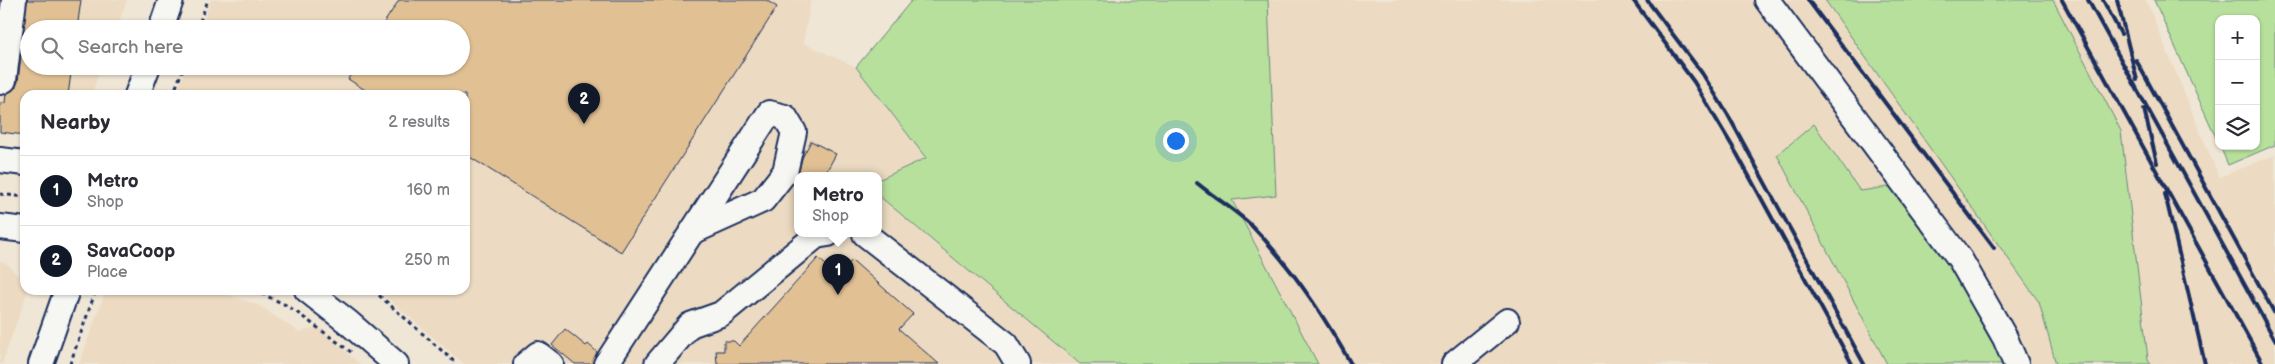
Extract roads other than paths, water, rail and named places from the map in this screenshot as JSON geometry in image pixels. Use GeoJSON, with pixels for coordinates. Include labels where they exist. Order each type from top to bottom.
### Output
{"type":"FeatureCollection","features":[{"type":"Feature","properties":{"kind":"street"},"geometry":{"type":"LineString","coordinates":[[0,82],[4,80],[14,0]]}},
{"type":"Feature","properties":{"kind":"street"},"geometry":{"type":"LineString","coordinates":[[164,20],[171,0]]}},
{"type":"Feature","properties":{"kind":"street"},"geometry":{"type":"LineString","coordinates":[[1767,0],[1960,259],[2005,338],[2016,364]]}},
{"type":"Feature","properties":{"kind":"street"},"geometry":{"type":"LineString","coordinates":[[139,90],[145,75]]}},
{"type":"Feature","properties":{"kind":"street"},"geometry":{"type":"LineString","coordinates":[[606,364],[769,113],[784,117],[794,132],[785,172],[764,200],[692,232]]}},
{"type":"Feature","properties":{"kind":"street"},"geometry":{"type":"LineString","coordinates":[[0,160],[20,162]]}},
{"type":"Feature","properties":{"kind":"street"},"geometry":{"type":"LineString","coordinates":[[0,227],[20,229]]}},
{"type":"Feature","properties":{"kind":"street"},"geometry":{"type":"LineString","coordinates":[[657,364],[690,325],[721,314],[815,237]]}},
{"type":"Feature","properties":{"kind":"street"},"geometry":{"type":"LineString","coordinates":[[869,237],[1006,344],[1018,364]]}},
{"type":"Feature","properties":{"kind":"street"},"geometry":{"type":"LineString","coordinates":[[41,364],[65,295]]}},
{"type":"Feature","properties":{"kind":"street"},"geometry":{"type":"LineString","coordinates":[[313,295],[396,364]]}},
{"type":"Feature","properties":{"kind":"street"},"geometry":{"type":"LineString","coordinates":[[1454,364],[1507,321]]}},
{"type":"Feature","properties":{"kind":"street"},"geometry":{"type":"LineString","coordinates":[[526,364],[538,354],[551,364]]}},
{"type":"Feature","properties":{"kind":"railway"},"geometry":{"type":"LineString","coordinates":[[1633,0],[1694,82],[1737,154],[1852,364]]}},
{"type":"Feature","properties":{"kind":"railway"},"geometry":{"type":"LineString","coordinates":[[1647,0],[1702,73],[1728,115],[1864,364]]}},
{"type":"Feature","properties":{"kind":"railway"},"geometry":{"type":"LineString","coordinates":[[1808,0],[1994,248]]}},
{"type":"Feature","properties":{"kind":"railway"},"geometry":{"type":"LineString","coordinates":[[2062,0],[2263,364]]}},
{"type":"Feature","properties":{"kind":"railway"},"geometry":{"type":"LineString","coordinates":[[2088,0],[2275,340]]}},
{"type":"Feature","properties":{"kind":"railway"},"geometry":{"type":"LineString","coordinates":[[2103,0],[2121,34]]}},
{"type":"Feature","properties":{"kind":"railway"},"geometry":{"type":"LineString","coordinates":[[2117,0],[2137,80]]}},
{"type":"Feature","properties":{"kind":"railway"},"geometry":{"type":"LineString","coordinates":[[2136,60],[2275,314]]}},
{"type":"Feature","properties":{"kind":"railway"},"geometry":{"type":"LineString","coordinates":[[2144,109],[2157,163]]}},
{"type":"Feature","properties":{"kind":"railway"},"geometry":{"type":"LineString","coordinates":[[1197,183],[1251,225],[1280,257],[1318,309],[1351,364]]}},
{"type":"Feature","properties":{"kind":"railway"},"geometry":{"type":"LineString","coordinates":[[2165,194],[2205,364]]}},
{"type":"Feature","properties":{"kind":"place","name":"SavaCoop"},"geometry":{"type":"Point","coordinates":[584,124]}},
{"type":"Feature","properties":{"kind":"place","name":"Metro"},"geometry":{"type":"Point","coordinates":[838,295]}}]}
